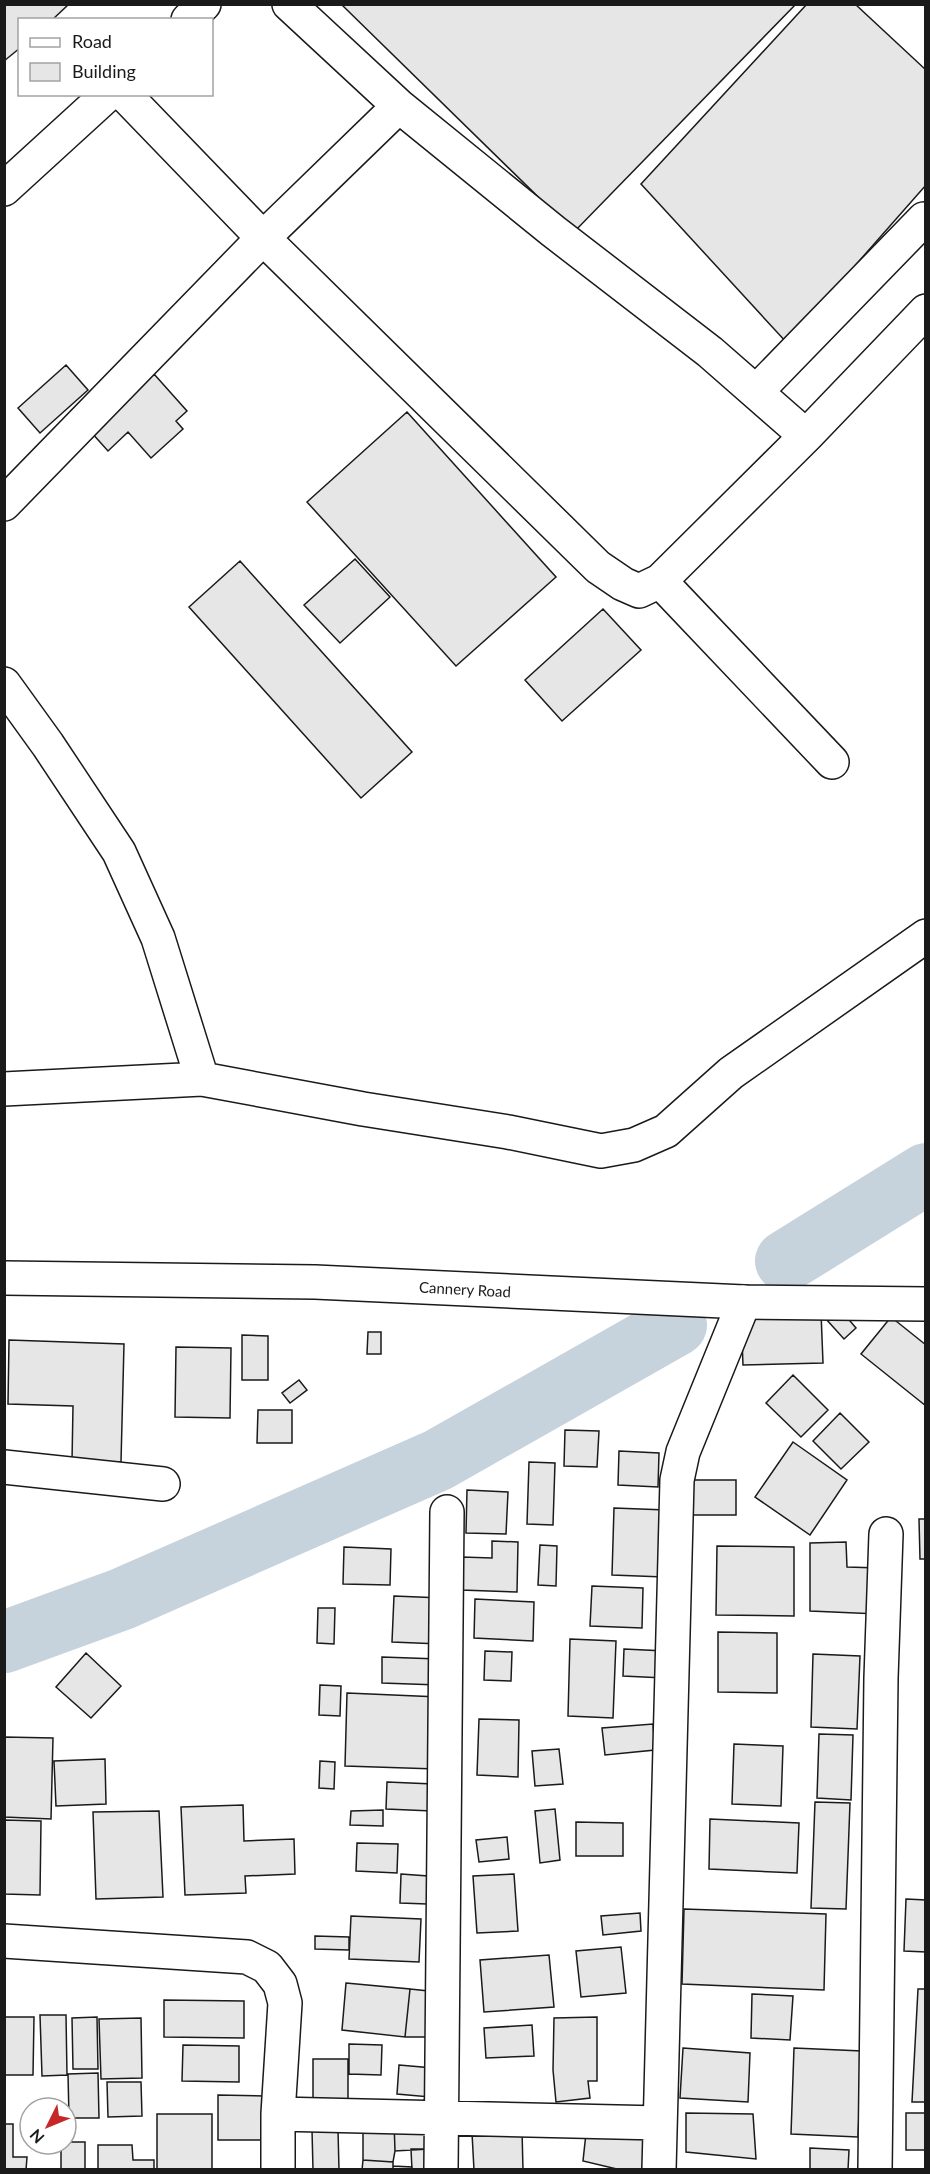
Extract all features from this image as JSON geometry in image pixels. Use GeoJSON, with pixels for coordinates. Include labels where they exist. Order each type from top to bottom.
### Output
{"type":"FeatureCollection","features":[{"type":"Feature","properties":{"kind":"street"},"geometry":{"type":"LineString","coordinates":[[190,18],[204,4]]}},
{"type":"Feature","properties":{"kind":"street"},"geometry":{"type":"LineString","coordinates":[[289,4],[399,106],[553,231],[710,352],[806,436]]}},
{"type":"Feature","properties":{"kind":"street"},"geometry":{"type":"LineString","coordinates":[[4,189],[106,96]]}},
{"type":"Feature","properties":{"kind":"street"},"geometry":{"type":"LineString","coordinates":[[126,96],[263,238],[598,567],[623,584],[639,591],[660,581],[806,436],[926,311]]}},
{"type":"Feature","properties":{"kind":"street"},"geometry":{"type":"LineString","coordinates":[[4,504],[263,238],[399,106]]}},
{"type":"Feature","properties":{"kind":"street"},"geometry":{"type":"LineString","coordinates":[[756,392],[924,219]]}},
{"type":"Feature","properties":{"kind":"street"},"geometry":{"type":"LineString","coordinates":[[660,581],[832,762]]}},
{"type":"Feature","properties":{"kind":"street"},"geometry":{"type":"LineString","coordinates":[[4,684],[48,745],[119,852],[158,938],[202,1079]]}},
{"type":"Feature","properties":{"kind":"street"},"geometry":{"type":"LineString","coordinates":[[4,1089],[202,1079],[363,1109],[508,1132],[601,1151],[634,1145],[666,1131],[731,1073],[926,936]]}},
{"type":"Feature","properties":{"kind":"street","name":"Cannery Road"},"geometry":{"type":"LineString","coordinates":[[4,1278],[315,1282],[744,1302],[926,1304]]}},
{"type":"Feature","properties":{"kind":"street"},"geometry":{"type":"LineString","coordinates":[[659,2169],[677,1480],[683,1452],[744,1302]]}},
{"type":"Feature","properties":{"kind":"street"},"geometry":{"type":"LineString","coordinates":[[4,1467],[163,1484]]}},
{"type":"Feature","properties":{"kind":"street"},"geometry":{"type":"LineString","coordinates":[[441,2169],[447,1512]]}},
{"type":"Feature","properties":{"kind":"street"},"geometry":{"type":"LineString","coordinates":[[874,2169],[881,1678],[886,1534]]}},
{"type":"Feature","properties":{"kind":"street"},"geometry":{"type":"LineString","coordinates":[[4,1941],[247,1957],[267,1967],[280,1984],[285,2002],[278,2114],[278,2169]]}},
{"type":"Feature","properties":{"kind":"street"},"geometry":{"type":"LineString","coordinates":[[278,2114],[440,2116],[660,2123]]}},
{"type":"Feature","properties":{"kind":"building"},"geometry":{"type":"Polygon","coordinates":[[[4,4],[69,4],[54,18],[18,18],[18,50],[4,61],[4,4]]]}},
{"type":"Feature","properties":{"kind":"building"},"geometry":{"type":"Polygon","coordinates":[[[341,4],[796,4],[574,232],[341,4]]]}},
{"type":"Feature","properties":{"kind":"building"},"geometry":{"type":"Polygon","coordinates":[[[807,4],[855,4],[926,70],[926,185],[787,343],[641,184],[807,4]]]}},
{"type":"Feature","properties":{"kind":"building"},"geometry":{"type":"Polygon","coordinates":[[[66,365],[88,390],[40,433],[18,408],[66,365]]]}},
{"type":"Feature","properties":{"kind":"building"},"geometry":{"type":"Polygon","coordinates":[[[154,374],[187,411],[176,421],[183,429],[151,458],[128,432],[108,451],[91,432],[154,374]]]}},
{"type":"Feature","properties":{"kind":"building"},"geometry":{"type":"Polygon","coordinates":[[[407,412],[556,577],[456,666],[307,502],[407,412]]]}},
{"type":"Feature","properties":{"kind":"building"},"geometry":{"type":"Polygon","coordinates":[[[355,559],[390,597],[340,643],[304,605],[355,559]]]}},
{"type":"Feature","properties":{"kind":"building"},"geometry":{"type":"Polygon","coordinates":[[[240,561],[412,752],[361,798],[189,607],[240,561]]]}},
{"type":"Feature","properties":{"kind":"building"},"geometry":{"type":"Polygon","coordinates":[[[603,609],[641,650],[562,721],[525,680],[603,609]]]}},
{"type":"Feature","properties":{"kind":"building"},"geometry":{"type":"Polygon","coordinates":[[[839,1308],[856,1328],[844,1339],[826,1319],[839,1308]]]}},
{"type":"Feature","properties":{"kind":"building"},"geometry":{"type":"Polygon","coordinates":[[[821,1312],[823,1363],[743,1365],[741,1314],[821,1312]]]}},
{"type":"Feature","properties":{"kind":"building"},"geometry":{"type":"Polygon","coordinates":[[[891,1317],[926,1345],[926,1406],[861,1354],[891,1317]]]}},
{"type":"Feature","properties":{"kind":"building"},"geometry":{"type":"Polygon","coordinates":[[[368,1332],[381,1332],[381,1354],[367,1354],[368,1332]]]}},
{"type":"Feature","properties":{"kind":"building"},"geometry":{"type":"Polygon","coordinates":[[[242,1335],[268,1336],[268,1380],[242,1380],[242,1335]]]}},
{"type":"Feature","properties":{"kind":"building"},"geometry":{"type":"Polygon","coordinates":[[[9,1340],[124,1344],[121,1462],[72,1461],[73,1406],[8,1404],[9,1340]]]}},
{"type":"Feature","properties":{"kind":"building"},"geometry":{"type":"Polygon","coordinates":[[[176,1347],[231,1348],[230,1418],[175,1417],[176,1347]]]}},
{"type":"Feature","properties":{"kind":"building"},"geometry":{"type":"Polygon","coordinates":[[[793,1375],[828,1410],[801,1437],[766,1403],[793,1375]]]}},
{"type":"Feature","properties":{"kind":"building"},"geometry":{"type":"Polygon","coordinates":[[[299,1380],[307,1390],[290,1403],[282,1393],[299,1380]]]}},
{"type":"Feature","properties":{"kind":"building"},"geometry":{"type":"Polygon","coordinates":[[[258,1410],[292,1410],[292,1443],[257,1443],[258,1410]]]}},
{"type":"Feature","properties":{"kind":"building"},"geometry":{"type":"Polygon","coordinates":[[[840,1413],[869,1442],[841,1469],[813,1441],[840,1413]]]}},
{"type":"Feature","properties":{"kind":"building"},"geometry":{"type":"Polygon","coordinates":[[[565,1430],[599,1431],[597,1467],[564,1466],[565,1430]]]}},
{"type":"Feature","properties":{"kind":"building"},"geometry":{"type":"Polygon","coordinates":[[[793,1442],[847,1480],[810,1535],[755,1497],[793,1442]]]}},
{"type":"Feature","properties":{"kind":"building"},"geometry":{"type":"Polygon","coordinates":[[[619,1451],[659,1453],[658,1487],[618,1485],[619,1451]]]}},
{"type":"Feature","properties":{"kind":"building"},"geometry":{"type":"Polygon","coordinates":[[[529,1462],[555,1463],[553,1525],[527,1524],[529,1462]]]}},
{"type":"Feature","properties":{"kind":"building"},"geometry":{"type":"Polygon","coordinates":[[[693,1480],[736,1480],[736,1515],[693,1515],[693,1480]]]}},
{"type":"Feature","properties":{"kind":"building"},"geometry":{"type":"Polygon","coordinates":[[[467,1490],[508,1492],[506,1534],[466,1533],[467,1490]]]}},
{"type":"Feature","properties":{"kind":"building"},"geometry":{"type":"Polygon","coordinates":[[[614,1508],[666,1510],[664,1577],[612,1575],[614,1508]]]}},
{"type":"Feature","properties":{"kind":"building"},"geometry":{"type":"Polygon","coordinates":[[[919,1519],[926,1519],[926,1559],[920,1559],[919,1519]]]}},
{"type":"Feature","properties":{"kind":"building"},"geometry":{"type":"Polygon","coordinates":[[[492,1541],[518,1542],[517,1592],[461,1590],[462,1557],[492,1558],[492,1541]]]}},
{"type":"Feature","properties":{"kind":"building"},"geometry":{"type":"Polygon","coordinates":[[[846,1542],[847,1567],[879,1568],[878,1614],[810,1611],[810,1543],[846,1542]]]}},
{"type":"Feature","properties":{"kind":"building"},"geometry":{"type":"Polygon","coordinates":[[[540,1545],[557,1546],[556,1586],[538,1585],[540,1545]]]}},
{"type":"Feature","properties":{"kind":"building"},"geometry":{"type":"Polygon","coordinates":[[[717,1546],[794,1547],[794,1616],[716,1615],[717,1546]]]}},
{"type":"Feature","properties":{"kind":"building"},"geometry":{"type":"Polygon","coordinates":[[[344,1547],[391,1549],[390,1585],[343,1584],[344,1547]]]}},
{"type":"Feature","properties":{"kind":"building"},"geometry":{"type":"Polygon","coordinates":[[[592,1586],[643,1588],[642,1628],[590,1626],[592,1586]]]}},
{"type":"Feature","properties":{"kind":"building"},"geometry":{"type":"Polygon","coordinates":[[[394,1596],[442,1598],[440,1644],[392,1642],[394,1596]]]}},
{"type":"Feature","properties":{"kind":"building"},"geometry":{"type":"Polygon","coordinates":[[[475,1599],[534,1602],[533,1641],[474,1638],[475,1599]]]}},
{"type":"Feature","properties":{"kind":"building"},"geometry":{"type":"Polygon","coordinates":[[[318,1608],[335,1608],[334,1644],[317,1643],[318,1608]]]}},
{"type":"Feature","properties":{"kind":"building"},"geometry":{"type":"Polygon","coordinates":[[[718,1632],[777,1633],[777,1693],[718,1692],[718,1632]]]}},
{"type":"Feature","properties":{"kind":"building"},"geometry":{"type":"Polygon","coordinates":[[[570,1639],[616,1641],[613,1718],[568,1716],[570,1639]]]}},
{"type":"Feature","properties":{"kind":"building"},"geometry":{"type":"Polygon","coordinates":[[[624,1649],[665,1651],[664,1678],[623,1676],[624,1649]]]}},
{"type":"Feature","properties":{"kind":"building"},"geometry":{"type":"Polygon","coordinates":[[[485,1651],[512,1652],[511,1681],[484,1680],[485,1651]]]}},
{"type":"Feature","properties":{"kind":"building"},"geometry":{"type":"Polygon","coordinates":[[[86,1653],[121,1686],[91,1718],[56,1687],[86,1653]]]}},
{"type":"Feature","properties":{"kind":"building"},"geometry":{"type":"Polygon","coordinates":[[[813,1654],[860,1656],[857,1729],[811,1727],[813,1654]]]}},
{"type":"Feature","properties":{"kind":"building"},"geometry":{"type":"Polygon","coordinates":[[[382,1657],[438,1659],[438,1685],[382,1683],[382,1657]]]}},
{"type":"Feature","properties":{"kind":"building"},"geometry":{"type":"Polygon","coordinates":[[[320,1685],[341,1686],[340,1716],[319,1715],[320,1685]]]}},
{"type":"Feature","properties":{"kind":"building"},"geometry":{"type":"Polygon","coordinates":[[[347,1693],[439,1697],[436,1769],[345,1766],[347,1693]]]}},
{"type":"Feature","properties":{"kind":"building"},"geometry":{"type":"Polygon","coordinates":[[[479,1719],[519,1720],[518,1777],[477,1775],[479,1719]]]}},
{"type":"Feature","properties":{"kind":"building"},"geometry":{"type":"Polygon","coordinates":[[[653,1724],[655,1750],[605,1755],[602,1728],[653,1724]]]}},
{"type":"Feature","properties":{"kind":"building"},"geometry":{"type":"Polygon","coordinates":[[[819,1734],[853,1735],[851,1800],[817,1798],[819,1734]]]}},
{"type":"Feature","properties":{"kind":"building"},"geometry":{"type":"Polygon","coordinates":[[[4,1737],[53,1738],[51,1819],[4,1817],[4,1737]]]}},
{"type":"Feature","properties":{"kind":"building"},"geometry":{"type":"Polygon","coordinates":[[[734,1744],[783,1746],[781,1806],[732,1804],[734,1744]]]}},
{"type":"Feature","properties":{"kind":"building"},"geometry":{"type":"Polygon","coordinates":[[[559,1749],[563,1784],[535,1786],[532,1751],[559,1749]]]}},
{"type":"Feature","properties":{"kind":"building"},"geometry":{"type":"Polygon","coordinates":[[[105,1759],[106,1804],[56,1806],[54,1761],[105,1759]]]}},
{"type":"Feature","properties":{"kind":"building"},"geometry":{"type":"Polygon","coordinates":[[[320,1761],[335,1762],[334,1789],[319,1788],[320,1761]]]}},
{"type":"Feature","properties":{"kind":"building"},"geometry":{"type":"Polygon","coordinates":[[[387,1782],[433,1784],[432,1811],[386,1809],[387,1782]]]}},
{"type":"Feature","properties":{"kind":"building"},"geometry":{"type":"Polygon","coordinates":[[[815,1802],[850,1803],[846,1909],[811,1908],[815,1802]]]}},
{"type":"Feature","properties":{"kind":"building"},"geometry":{"type":"Polygon","coordinates":[[[243,1805],[244,1841],[294,1839],[295,1874],[245,1876],[246,1893],[185,1895],[181,1807],[243,1805]]]}},
{"type":"Feature","properties":{"kind":"building"},"geometry":{"type":"Polygon","coordinates":[[[555,1809],[560,1860],[540,1863],[535,1811],[555,1809]]]}},
{"type":"Feature","properties":{"kind":"building"},"geometry":{"type":"Polygon","coordinates":[[[383,1810],[383,1826],[350,1825],[351,1811],[383,1810]]]}},
{"type":"Feature","properties":{"kind":"building"},"geometry":{"type":"Polygon","coordinates":[[[159,1811],[163,1897],[96,1899],[93,1812],[159,1811]]]}},
{"type":"Feature","properties":{"kind":"building"},"geometry":{"type":"Polygon","coordinates":[[[710,1819],[799,1823],[797,1873],[709,1869],[710,1819]]]}},
{"type":"Feature","properties":{"kind":"building"},"geometry":{"type":"Polygon","coordinates":[[[4,1820],[41,1821],[40,1895],[4,1894],[4,1820]]]}},
{"type":"Feature","properties":{"kind":"building"},"geometry":{"type":"Polygon","coordinates":[[[576,1822],[623,1823],[623,1856],[576,1856],[576,1822]]]}},
{"type":"Feature","properties":{"kind":"building"},"geometry":{"type":"Polygon","coordinates":[[[507,1837],[509,1859],[479,1862],[476,1840],[507,1837]]]}},
{"type":"Feature","properties":{"kind":"building"},"geometry":{"type":"Polygon","coordinates":[[[357,1843],[398,1844],[397,1873],[356,1871],[357,1843]]]}},
{"type":"Feature","properties":{"kind":"building"},"geometry":{"type":"Polygon","coordinates":[[[401,1874],[428,1876],[427,1904],[400,1903],[401,1874]]]}},
{"type":"Feature","properties":{"kind":"building"},"geometry":{"type":"Polygon","coordinates":[[[514,1874],[518,1931],[477,1933],[473,1876],[514,1874]]]}},
{"type":"Feature","properties":{"kind":"building"},"geometry":{"type":"Polygon","coordinates":[[[906,1899],[926,1900],[926,1952],[904,1951],[906,1899]]]}},
{"type":"Feature","properties":{"kind":"building"},"geometry":{"type":"Polygon","coordinates":[[[684,1909],[826,1914],[824,1990],[682,1984],[684,1909]]]}},
{"type":"Feature","properties":{"kind":"building"},"geometry":{"type":"Polygon","coordinates":[[[640,1913],[641,1931],[603,1935],[601,1916],[640,1913]]]}},
{"type":"Feature","properties":{"kind":"building"},"geometry":{"type":"Polygon","coordinates":[[[351,1916],[421,1919],[419,1962],[349,1959],[351,1916]]]}},
{"type":"Feature","properties":{"kind":"building"},"geometry":{"type":"Polygon","coordinates":[[[315,1936],[349,1937],[349,1950],[315,1949],[315,1936]]]}},
{"type":"Feature","properties":{"kind":"building"},"geometry":{"type":"Polygon","coordinates":[[[621,1947],[626,1993],[581,1997],[576,1951],[621,1947]]]}},
{"type":"Feature","properties":{"kind":"building"},"geometry":{"type":"Polygon","coordinates":[[[549,1955],[554,2007],[484,2012],[480,1960],[549,1955]]]}},
{"type":"Feature","properties":{"kind":"building"},"geometry":{"type":"Polygon","coordinates":[[[346,1983],[410,1989],[405,2037],[342,2030],[346,1983]]]}},
{"type":"Feature","properties":{"kind":"building"},"geometry":{"type":"Polygon","coordinates":[[[410,1989],[438,1992],[437,2037],[405,2037],[410,1989]]]}},
{"type":"Feature","properties":{"kind":"building"},"geometry":{"type":"Polygon","coordinates":[[[918,1989],[926,1989],[926,2102],[912,2102],[918,1989]]]}},
{"type":"Feature","properties":{"kind":"building"},"geometry":{"type":"Polygon","coordinates":[[[752,1994],[793,1996],[790,2040],[751,2038],[752,1994]]]}},
{"type":"Feature","properties":{"kind":"building"},"geometry":{"type":"Polygon","coordinates":[[[164,2000],[244,2001],[244,2038],[164,2037],[164,2000]]]}},
{"type":"Feature","properties":{"kind":"building"},"geometry":{"type":"Polygon","coordinates":[[[40,2015],[66,2015],[67,2075],[42,2076],[40,2015]]]}},
{"type":"Feature","properties":{"kind":"building"},"geometry":{"type":"Polygon","coordinates":[[[4,2017],[34,2017],[33,2075],[4,2075],[4,2017]]]}},
{"type":"Feature","properties":{"kind":"building"},"geometry":{"type":"Polygon","coordinates":[[[97,2017],[98,2069],[73,2069],[72,2018],[97,2017]]]}},
{"type":"Feature","properties":{"kind":"building"},"geometry":{"type":"Polygon","coordinates":[[[597,2017],[597,2081],[588,2081],[590,2098],[556,2102],[553,2070],[554,2018],[597,2017]]]}},
{"type":"Feature","properties":{"kind":"building"},"geometry":{"type":"Polygon","coordinates":[[[141,2018],[142,2078],[101,2079],[99,2019],[141,2018]]]}},
{"type":"Feature","properties":{"kind":"building"},"geometry":{"type":"Polygon","coordinates":[[[532,2025],[534,2056],[486,2058],[484,2028],[532,2025]]]}},
{"type":"Feature","properties":{"kind":"building"},"geometry":{"type":"Polygon","coordinates":[[[349,2044],[382,2045],[381,2075],[349,2074],[349,2044]]]}},
{"type":"Feature","properties":{"kind":"building"},"geometry":{"type":"Polygon","coordinates":[[[183,2045],[239,2046],[239,2082],[182,2081],[183,2045]]]}},
{"type":"Feature","properties":{"kind":"building"},"geometry":{"type":"Polygon","coordinates":[[[683,2048],[750,2053],[748,2102],[680,2098],[683,2048]]]}},
{"type":"Feature","properties":{"kind":"building"},"geometry":{"type":"Polygon","coordinates":[[[794,2048],[862,2051],[858,2137],[791,2134],[794,2048]]]}},
{"type":"Feature","properties":{"kind":"building"},"geometry":{"type":"Polygon","coordinates":[[[313,2059],[348,2059],[348,2101],[313,2101],[313,2059]]]}},
{"type":"Feature","properties":{"kind":"building"},"geometry":{"type":"Polygon","coordinates":[[[399,2065],[433,2068],[430,2097],[397,2094],[399,2065]]]}},
{"type":"Feature","properties":{"kind":"building"},"geometry":{"type":"Polygon","coordinates":[[[98,2073],[99,2118],[78,2118],[78,2096],[68,2096],[68,2074],[98,2073]]]}},
{"type":"Feature","properties":{"kind":"building"},"geometry":{"type":"Polygon","coordinates":[[[107,2082],[141,2082],[142,2116],[108,2117],[107,2082]]]}},
{"type":"Feature","properties":{"kind":"building"},"geometry":{"type":"Polygon","coordinates":[[[218,2095],[265,2096],[265,2140],[218,2140],[218,2095]]]}},
{"type":"Feature","properties":{"kind":"building"},"geometry":{"type":"Polygon","coordinates":[[[686,2113],[753,2114],[756,2159],[686,2152],[686,2113]]]}},
{"type":"Feature","properties":{"kind":"building"},"geometry":{"type":"Polygon","coordinates":[[[906,2113],[926,2113],[926,2150],[906,2150],[906,2113]]]}},
{"type":"Feature","properties":{"kind":"building"},"geometry":{"type":"Polygon","coordinates":[[[157,2114],[212,2114],[212,2170],[157,2170],[157,2114]]]}},
{"type":"Feature","properties":{"kind":"building"},"geometry":{"type":"Polygon","coordinates":[[[428,2120],[429,2149],[395,2151],[394,2122],[428,2120]]]}},
{"type":"Feature","properties":{"kind":"building"},"geometry":{"type":"Polygon","coordinates":[[[363,2122],[394,2122],[393,2162],[363,2160],[363,2122]]]}},
{"type":"Feature","properties":{"kind":"building"},"geometry":{"type":"Polygon","coordinates":[[[4,2124],[13,2124],[13,2157],[27,2157],[26,2170],[4,2170],[4,2124]]]}},
{"type":"Feature","properties":{"kind":"building"},"geometry":{"type":"Polygon","coordinates":[[[587,2124],[648,2125],[644,2170],[621,2170],[583,2161],[587,2124]]]}},
{"type":"Feature","properties":{"kind":"building"},"geometry":{"type":"Polygon","coordinates":[[[312,2130],[338,2130],[339,2170],[313,2170],[312,2130]]]}},
{"type":"Feature","properties":{"kind":"building"},"geometry":{"type":"Polygon","coordinates":[[[522,2130],[523,2170],[474,2170],[472,2133],[522,2130]]]}},
{"type":"Feature","properties":{"kind":"building"},"geometry":{"type":"Polygon","coordinates":[[[78,2142],[85,2142],[85,2170],[61,2170],[61,2156],[78,2156],[78,2142]]]}},
{"type":"Feature","properties":{"kind":"building"},"geometry":{"type":"Polygon","coordinates":[[[98,2145],[132,2145],[133,2160],[154,2160],[154,2170],[98,2170],[98,2145]]]}},
{"type":"Feature","properties":{"kind":"building"},"geometry":{"type":"Polygon","coordinates":[[[810,2148],[849,2150],[848,2170],[810,2170],[810,2148]]]}},
{"type":"Feature","properties":{"kind":"building"},"geometry":{"type":"Polygon","coordinates":[[[411,2149],[429,2149],[430,2170],[412,2170],[411,2149]]]}},
{"type":"Feature","properties":{"kind":"building"},"geometry":{"type":"Polygon","coordinates":[[[363,2160],[393,2162],[393,2170],[362,2170],[363,2160]]]}},
{"type":"Feature","properties":{"kind":"building"},"geometry":{"type":"Polygon","coordinates":[[[393,2166],[412,2167],[412,2170],[393,2170],[393,2166]]]}},
{"type":"Feature","properties":{"kind":"waterway"},"geometry":{"type":"LineString","coordinates":[[786,1261],[926,1174]]}},
{"type":"Feature","properties":{"kind":"waterway"},"geometry":{"type":"LineString","coordinates":[[4,1642],[122,1599],[438,1460],[676,1325]]}}]}
